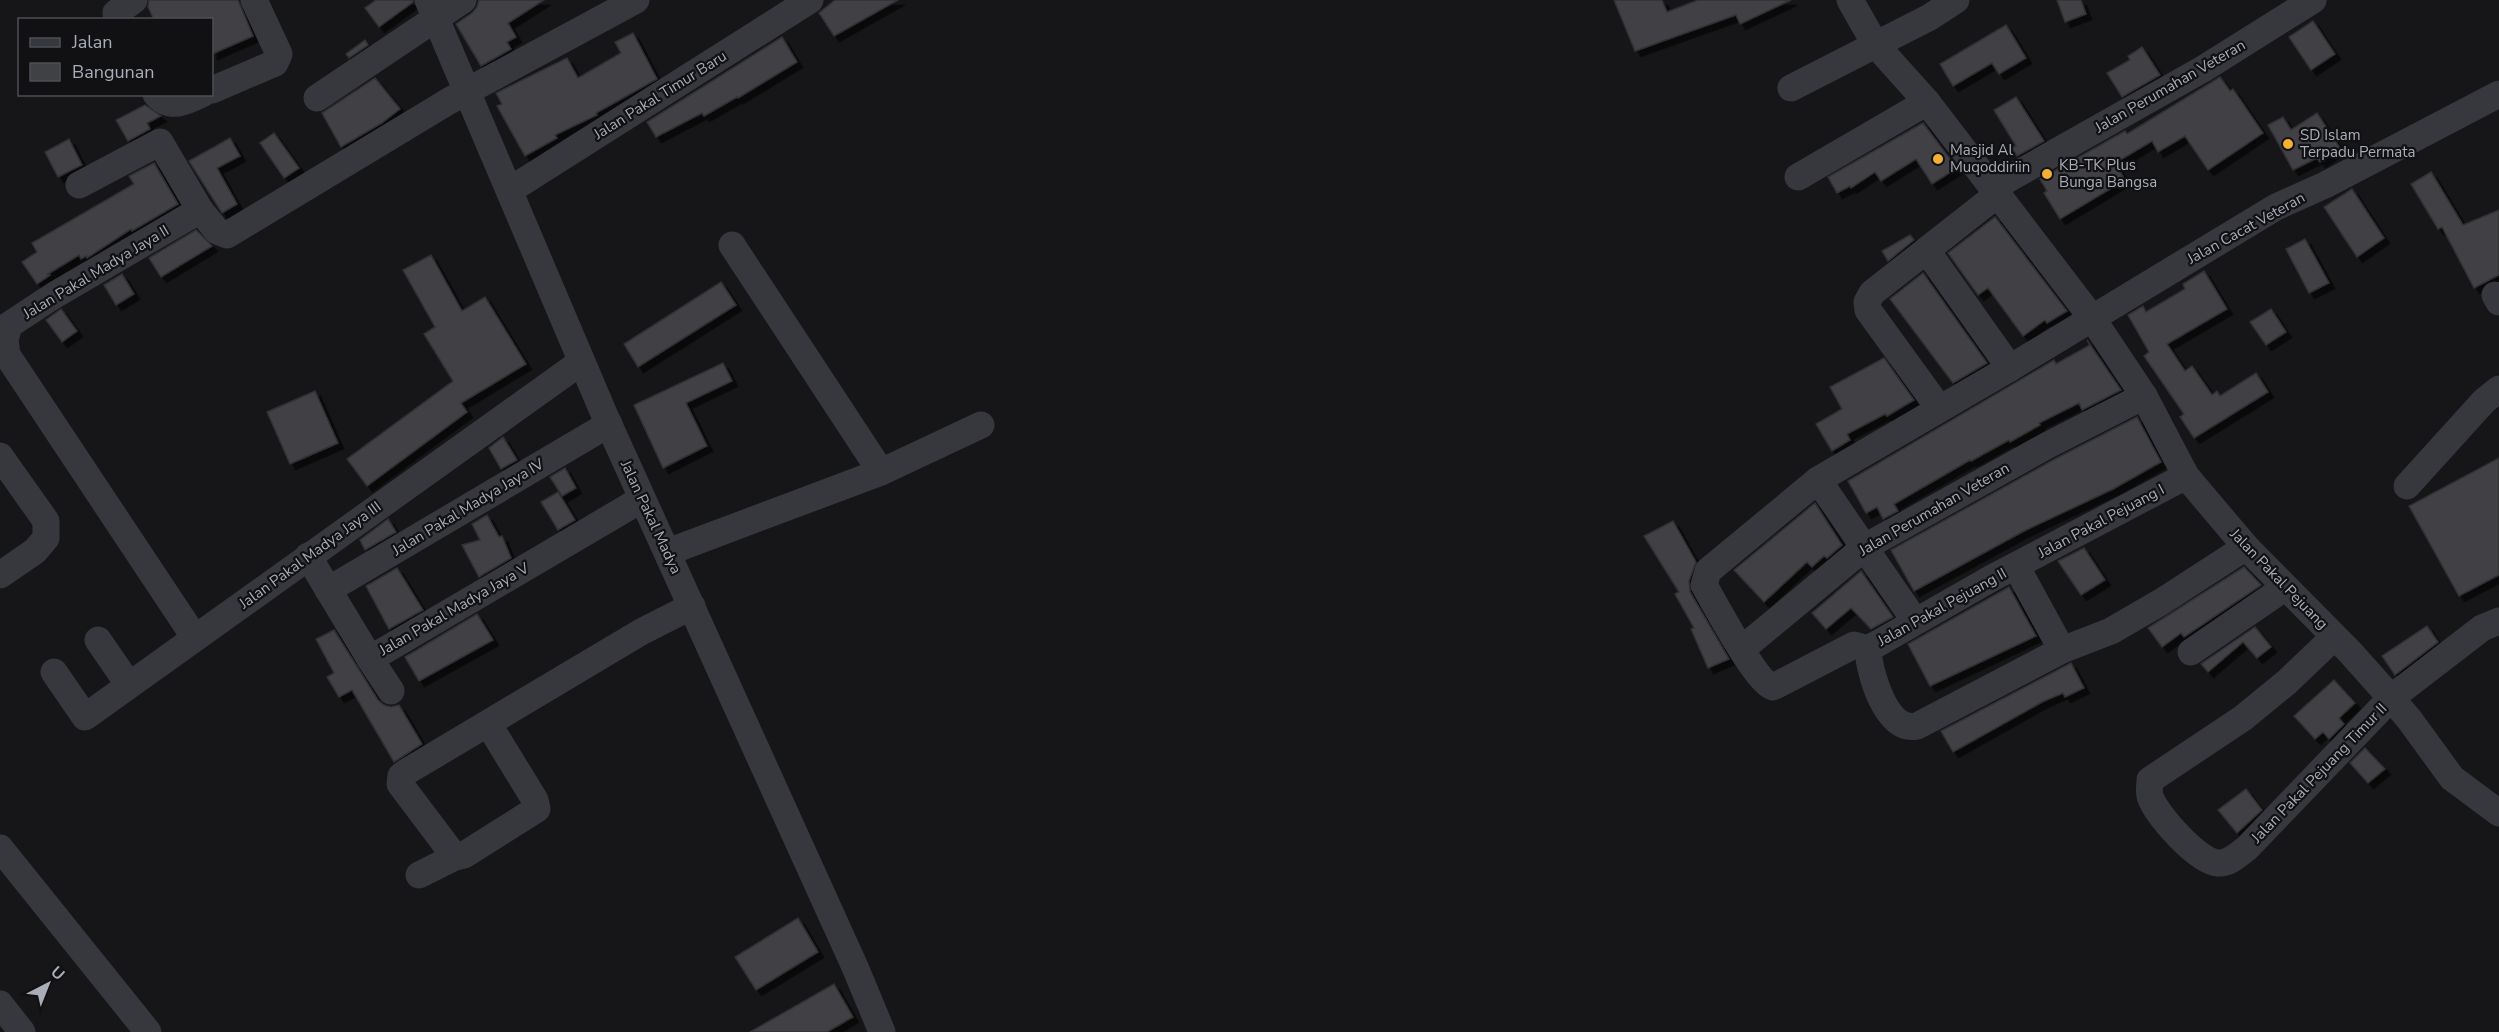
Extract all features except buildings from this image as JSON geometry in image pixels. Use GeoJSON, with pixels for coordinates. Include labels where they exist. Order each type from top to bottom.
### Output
{"type":"FeatureCollection","features":[{"type":"Feature","properties":{"kind":"street"},"geometry":{"type":"LineString","coordinates":[[117,18],[116,13],[134,0]]}},
{"type":"Feature","properties":{"kind":"street"},"geometry":{"type":"LineString","coordinates":[[213,90],[274,63],[278,58],[279,54],[254,0]]}},
{"type":"Feature","properties":{"kind":"street"},"geometry":{"type":"LineString","coordinates":[[317,98],[431,9],[463,0]]}},
{"type":"Feature","properties":{"kind":"street"},"geometry":{"type":"LineString","coordinates":[[79,185],[160,142],[200,210],[217,231],[227,235],[466,93],[636,0]]}},
{"type":"Feature","properties":{"kind":"street","name":"Jalan Pakal Timur Baru"},"geometry":{"type":"LineString","coordinates":[[510,190],[810,0]]}},
{"type":"Feature","properties":{"kind":"street"},"geometry":{"type":"LineString","coordinates":[[1850,0],[1875,44],[1927,102],[2092,318],[1818,480],[1705,576],[1704,585],[1765,683],[1773,687],[1854,645],[1868,649],[1869,669],[1879,696],[1899,722],[1910,727],[2062,650],[2111,631],[2246,547]]}},
{"type":"Feature","properties":{"kind":"street"},"geometry":{"type":"LineString","coordinates":[[1791,88],[1930,17],[1956,0]]}},
{"type":"Feature","properties":{"kind":"street","name":"Jalan Perumahan Veteran"},"geometry":{"type":"LineString","coordinates":[[1939,408],[1867,306],[1872,294],[1927,251],[1996,190],[2204,69],[2313,0]]}},
{"type":"Feature","properties":{"kind":"street","name":"Jalan Pakal Madya"},"geometry":{"type":"LineString","coordinates":[[431,9],[510,190],[581,362],[855,967],[882,1032]]}},
{"type":"Feature","properties":{"kind":"street","name":"Jalan Cacat Veteran"},"geometry":{"type":"LineString","coordinates":[[2092,318],[2276,207],[2325,185],[2499,94]]}},
{"type":"Feature","properties":{"kind":"street"},"geometry":{"type":"LineString","coordinates":[[157,96],[161,101],[178,105],[198,96]]}},
{"type":"Feature","properties":{"kind":"street"},"geometry":{"type":"LineString","coordinates":[[1798,177],[1927,102]]}},
{"type":"Feature","properties":{"kind":"street","name":"Jalan Pakal Madya Jaya II"},"geometry":{"type":"LineString","coordinates":[[195,638],[7,355],[5,340],[9,325],[52,296],[200,210]]}},
{"type":"Feature","properties":{"kind":"street"},"geometry":{"type":"LineString","coordinates":[[732,245],[881,472]]}},
{"type":"Feature","properties":{"kind":"street"},"geometry":{"type":"LineString","coordinates":[[1927,251],[2010,368]]}},
{"type":"Feature","properties":{"kind":"street","name":"Jalan Pakal Pejuang"},"geometry":{"type":"LineString","coordinates":[[2092,318],[2144,396],[2186,476],[2246,547],[2391,698],[2452,778],[2499,813]]}},
{"type":"Feature","properties":{"kind":"street","name":"Jalan Pakal Madya Jaya III"},"geometry":{"type":"LineString","coordinates":[[54,672],[85,717],[581,362]]}},
{"type":"Feature","properties":{"kind":"street"},"geometry":{"type":"LineString","coordinates":[[2406,486],[2484,401],[2499,389]]}},
{"type":"Feature","properties":{"kind":"street","name":"Jalan Perumahan Veteran"},"geometry":{"type":"LineString","coordinates":[[1742,649],[1865,547],[2048,445],[2144,396]]}},
{"type":"Feature","properties":{"kind":"street","name":"Jalan Pakal Madya Jaya IV"},"geometry":{"type":"LineString","coordinates":[[328,590],[609,424]]}},
{"type":"Feature","properties":{"kind":"street"},"geometry":{"type":"LineString","coordinates":[[668,552],[881,472],[981,425]]}},
{"type":"Feature","properties":{"kind":"street"},"geometry":{"type":"LineString","coordinates":[[0,456],[46,521],[46,538],[35,551],[0,575]]}},
{"type":"Feature","properties":{"kind":"street","name":"Jalan Pakal Pejuang I"},"geometry":{"type":"LineString","coordinates":[[2016,566],[2186,476]]}},
{"type":"Feature","properties":{"kind":"street"},"geometry":{"type":"LineString","coordinates":[[1818,480],[1915,621]]}},
{"type":"Feature","properties":{"kind":"street","name":"Jalan Pakal Madya Jaya V"},"geometry":{"type":"LineString","coordinates":[[308,556],[370,659],[642,499]]}},
{"type":"Feature","properties":{"kind":"street"},"geometry":{"type":"LineString","coordinates":[[2016,566],[2062,650]]}},
{"type":"Feature","properties":{"kind":"street","name":"Jalan Pakal Pejuang II"},"geometry":{"type":"LineString","coordinates":[[1868,649],[2016,566]]}},
{"type":"Feature","properties":{"kind":"street"},"geometry":{"type":"LineString","coordinates":[[2191,652],[2284,588]]}},
{"type":"Feature","properties":{"kind":"street"},"geometry":{"type":"LineString","coordinates":[[455,857],[399,784],[401,777],[640,632],[692,606]]}},
{"type":"Feature","properties":{"kind":"street","name":"Jalan Pakal Pejuang Timur II"},"geometry":{"type":"LineString","coordinates":[[2334,637],[2287,682],[2243,718],[2150,780],[2150,797],[2170,829],[2205,858],[2218,863],[2228,862],[2247,848],[2391,698],[2482,628],[2499,621]]}},
{"type":"Feature","properties":{"kind":"street"},"geometry":{"type":"LineString","coordinates":[[98,640],[129,686]]}},
{"type":"Feature","properties":{"kind":"street"},"geometry":{"type":"LineString","coordinates":[[370,659],[391,691]]}},
{"type":"Feature","properties":{"kind":"street"},"geometry":{"type":"LineString","coordinates":[[419,875],[455,857],[464,855],[537,810],[535,800],[489,724]]}},
{"type":"Feature","properties":{"kind":"street"},"geometry":{"type":"LineString","coordinates":[[0,848],[148,1032]]}},
{"type":"Feature","properties":{"kind":"street"},"geometry":{"type":"LineString","coordinates":[[0,1004],[22,1032]]}},
{"type":"Feature","properties":{"kind":"place","name":"SD Islam Terpadu Permata"},"geometry":{"type":"Point","coordinates":[2288,144]}},
{"type":"Feature","properties":{"kind":"place","name":"Masjid Al Muqoddiriin"},"geometry":{"type":"Point","coordinates":[1938,159]}},
{"type":"Feature","properties":{"kind":"place","name":"KB-TK Plus Bunga Bangsa"},"geometry":{"type":"Point","coordinates":[2047,174]}}]}
